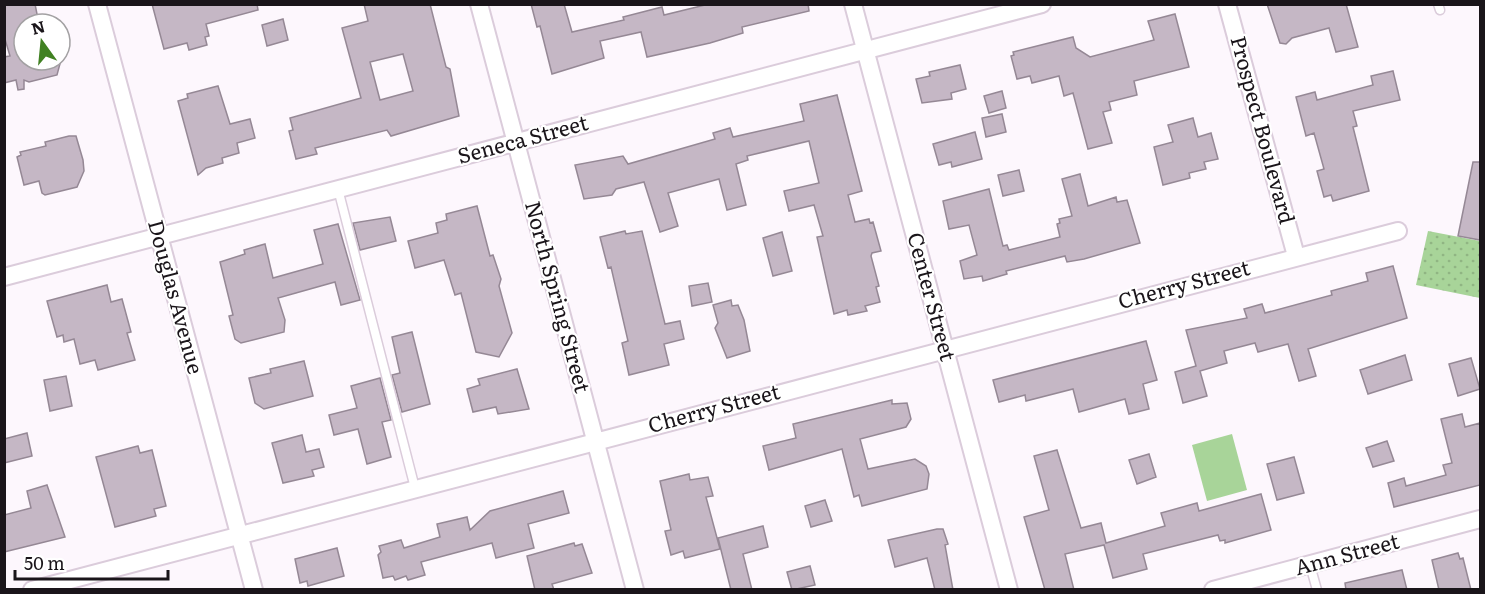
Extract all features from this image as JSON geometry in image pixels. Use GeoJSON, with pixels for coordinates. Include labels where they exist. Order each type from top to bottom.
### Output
{"type":"FeatureCollection","features":[{"type":"Feature","properties":{"kind":"street","name":"Douglas Avenue"},"geometry":{"type":"LineString","coordinates":[[97,4],[254,590]]}},
{"type":"Feature","properties":{"kind":"street","name":"North Spring Street"},"geometry":{"type":"LineString","coordinates":[[479,4],[635,590]]}},
{"type":"Feature","properties":{"kind":"street","name":"Center Street"},"geometry":{"type":"LineString","coordinates":[[853,4],[1009,590]]}},
{"type":"Feature","properties":{"kind":"street","name":"Seneca Street"},"geometry":{"type":"LineString","coordinates":[[4,277],[1042,4]]}},
{"type":"Feature","properties":{"kind":"street","name":"Prospect Boulevard"},"geometry":{"type":"LineString","coordinates":[[1227,4],[1296,256]]}},
{"type":"Feature","properties":{"kind":"street","name":"Cherry Street"},"geometry":{"type":"LineString","coordinates":[[32,590],[1398,231]]}},
{"type":"Feature","properties":{"kind":"street","name":"Ann Street"},"geometry":{"type":"LineString","coordinates":[[1213,590],[1480,519]]}},
{"type":"Feature","properties":{"kind":"lane"},"geometry":{"type":"LineString","coordinates":[[338,189],[415,488]]}},
{"type":"Feature","properties":{"kind":"lane"},"geometry":{"type":"LineString","coordinates":[[1310,565],[1317,590]]}},
{"type":"Feature","properties":{"kind":"green space"},"geometry":{"type":"Polygon","coordinates":[[[1428,231],[1480,241],[1480,298],[1416,285],[1428,231]]]}},
{"type":"Feature","properties":{"kind":"green space"},"geometry":{"type":"Polygon","coordinates":[[[1232,434],[1247,490],[1207,501],[1192,445],[1232,434]]]}},
{"type":"Feature","properties":{"kind":"building"},"geometry":{"type":"Polygon","coordinates":[[[4,4],[35,4],[37,12],[12,12],[12,72],[58,72],[57,75],[29,82],[24,80],[24,89],[18,90],[16,80],[4,83],[4,57],[10,56],[4,36],[4,4]]]}},
{"type":"Feature","properties":{"kind":"building"},"geometry":{"type":"Polygon","coordinates":[[[152,4],[257,4],[258,10],[206,24],[209,36],[205,37],[207,45],[189,50],[187,43],[164,49],[152,4]]]}},
{"type":"Feature","properties":{"kind":"building"},"geometry":{"type":"Polygon","coordinates":[[[364,4],[430,4],[446,67],[450,69],[459,116],[391,136],[387,130],[315,148],[317,154],[296,159],[289,131],[293,130],[290,118],[361,98],[342,28],[368,21],[364,4]],[[403,54],[370,62],[380,100],[413,91],[403,54]]]}},
{"type":"Feature","properties":{"kind":"building"},"geometry":{"type":"Polygon","coordinates":[[[531,4],[564,4],[572,32],[624,20],[623,17],[662,7],[664,15],[709,4],[808,4],[809,11],[742,27],[743,33],[710,43],[647,57],[641,32],[600,41],[604,58],[552,74],[540,26],[537,27],[531,4]]]}},
{"type":"Feature","properties":{"kind":"building"},"geometry":{"type":"Polygon","coordinates":[[[1267,4],[1346,4],[1358,47],[1336,52],[1329,28],[1292,38],[1286,44],[1280,43],[1267,4]]]}},
{"type":"Feature","properties":{"kind":"building"},"geometry":{"type":"Polygon","coordinates":[[[1175,14],[1189,67],[1134,81],[1137,95],[1109,102],[1111,110],[1103,112],[1112,143],[1088,149],[1073,93],[1064,96],[1059,76],[1032,83],[1030,76],[1017,79],[1011,56],[1014,55],[1013,52],[1073,37],[1076,48],[1090,57],[1154,40],[1148,21],[1175,14]]]}},
{"type":"Feature","properties":{"kind":"building"},"geometry":{"type":"Polygon","coordinates":[[[283,19],[288,40],[267,46],[262,25],[283,19]]]}},
{"type":"Feature","properties":{"kind":"building"},"geometry":{"type":"Polygon","coordinates":[[[960,65],[966,89],[951,93],[952,99],[922,103],[916,79],[930,76],[929,72],[960,65]]]}},
{"type":"Feature","properties":{"kind":"building"},"geometry":{"type":"Polygon","coordinates":[[[1393,71],[1400,100],[1353,111],[1357,126],[1353,127],[1369,191],[1333,201],[1331,195],[1324,197],[1317,171],[1324,169],[1314,133],[1306,136],[1296,97],[1315,92],[1317,100],[1373,85],[1371,76],[1393,71]]]}},
{"type":"Feature","properties":{"kind":"building"},"geometry":{"type":"Polygon","coordinates":[[[218,86],[230,124],[250,119],[255,138],[237,143],[239,153],[222,158],[223,163],[206,168],[198,175],[178,101],[188,98],[187,94],[218,86]]]}},
{"type":"Feature","properties":{"kind":"building"},"geometry":{"type":"Polygon","coordinates":[[[1002,91],[1006,108],[989,113],[984,96],[1002,91]]]}},
{"type":"Feature","properties":{"kind":"building"},"geometry":{"type":"Polygon","coordinates":[[[837,95],[862,191],[848,195],[855,222],[869,219],[870,223],[873,222],[881,251],[872,253],[871,256],[879,286],[876,287],[880,302],[865,306],[867,311],[848,315],[847,310],[834,314],[817,237],[823,236],[814,205],[789,211],[784,191],[819,183],[809,141],[747,156],[748,160],[736,164],[746,205],[727,210],[719,179],[668,193],[678,226],[660,232],[644,182],[616,189],[612,195],[584,199],[575,165],[623,156],[628,164],[715,139],[713,133],[730,128],[733,137],[804,121],[800,104],[837,95]]]}},
{"type":"Feature","properties":{"kind":"building"},"geometry":{"type":"Polygon","coordinates":[[[1002,114],[1006,132],[986,137],[982,118],[1002,114]]]}},
{"type":"Feature","properties":{"kind":"building"},"geometry":{"type":"Polygon","coordinates":[[[1193,118],[1198,137],[1211,133],[1218,159],[1204,162],[1206,169],[1189,173],[1190,178],[1163,185],[1154,147],[1173,142],[1168,125],[1193,118]]]}},
{"type":"Feature","properties":{"kind":"building"},"geometry":{"type":"Polygon","coordinates":[[[975,132],[982,159],[952,167],[951,162],[939,165],[933,144],[975,132]]]}},
{"type":"Feature","properties":{"kind":"building"},"geometry":{"type":"Polygon","coordinates":[[[76,136],[83,160],[84,171],[77,187],[45,195],[42,193],[39,181],[24,185],[17,157],[21,155],[20,152],[46,146],[45,142],[76,136]]]}},
{"type":"Feature","properties":{"kind":"building"},"geometry":{"type":"Polygon","coordinates":[[[1473,162],[1480,162],[1480,240],[1458,236],[1473,162]]]}},
{"type":"Feature","properties":{"kind":"building"},"geometry":{"type":"Polygon","coordinates":[[[1019,170],[1024,191],[1003,196],[998,175],[1019,170]]]}},
{"type":"Feature","properties":{"kind":"building"},"geometry":{"type":"Polygon","coordinates":[[[1080,174],[1088,206],[1116,197],[1117,202],[1127,200],[1140,243],[1067,262],[1065,256],[1006,271],[1007,274],[983,281],[982,276],[964,279],[960,261],[977,255],[969,225],[949,229],[943,201],[989,189],[1003,246],[1007,245],[1009,250],[1060,237],[1057,224],[1060,223],[1059,219],[1072,216],[1062,179],[1080,174]]]}},
{"type":"Feature","properties":{"kind":"building"},"geometry":{"type":"Polygon","coordinates":[[[477,206],[490,256],[493,255],[501,279],[499,286],[512,333],[499,357],[476,352],[461,293],[455,295],[444,260],[415,268],[408,241],[438,233],[436,223],[447,220],[446,214],[477,206]]]}},
{"type":"Feature","properties":{"kind":"building"},"geometry":{"type":"Polygon","coordinates":[[[390,217],[396,241],[360,250],[353,223],[390,217]]]}},
{"type":"Feature","properties":{"kind":"building"},"geometry":{"type":"Polygon","coordinates":[[[338,224],[360,300],[341,305],[335,282],[278,298],[285,320],[284,332],[241,343],[235,339],[229,316],[233,315],[220,262],[245,254],[244,250],[265,244],[273,278],[323,264],[314,230],[338,224]]]}},
{"type":"Feature","properties":{"kind":"building"},"geometry":{"type":"Polygon","coordinates":[[[625,231],[626,234],[642,231],[665,324],[680,321],[684,339],[664,344],[669,365],[629,375],[622,343],[628,341],[611,267],[608,268],[600,237],[625,231]]]}},
{"type":"Feature","properties":{"kind":"building"},"geometry":{"type":"Polygon","coordinates":[[[782,232],[792,271],[773,276],[763,238],[782,232]]]}},
{"type":"Feature","properties":{"kind":"building"},"geometry":{"type":"Polygon","coordinates":[[[1393,266],[1407,318],[1308,349],[1316,376],[1299,381],[1288,344],[1258,352],[1255,343],[1224,351],[1227,363],[1200,371],[1207,396],[1183,403],[1175,372],[1196,366],[1186,330],[1247,318],[1244,309],[1262,304],[1265,313],[1332,295],[1331,291],[1368,281],[1366,273],[1393,266]]]}},
{"type":"Feature","properties":{"kind":"building"},"geometry":{"type":"Polygon","coordinates":[[[708,283],[712,302],[692,306],[689,286],[708,283]]]}},
{"type":"Feature","properties":{"kind":"building"},"geometry":{"type":"Polygon","coordinates":[[[107,285],[111,302],[122,299],[131,332],[127,333],[135,360],[98,370],[95,360],[80,364],[74,339],[64,342],[63,335],[57,337],[47,301],[107,285]]]}},
{"type":"Feature","properties":{"kind":"building"},"geometry":{"type":"Polygon","coordinates":[[[731,300],[732,306],[738,305],[744,320],[750,351],[727,358],[715,328],[718,323],[713,305],[731,300]]]}},
{"type":"Feature","properties":{"kind":"building"},"geometry":{"type":"Polygon","coordinates":[[[412,332],[430,404],[402,412],[392,375],[400,373],[392,337],[412,332]]]}},
{"type":"Feature","properties":{"kind":"building"},"geometry":{"type":"Polygon","coordinates":[[[1146,341],[1157,380],[1143,384],[1149,409],[1129,414],[1125,399],[1079,412],[1073,389],[1026,401],[1025,395],[999,402],[993,380],[1146,341]]]}},
{"type":"Feature","properties":{"kind":"building"},"geometry":{"type":"Polygon","coordinates":[[[1405,355],[1412,380],[1368,394],[1360,370],[1405,355]]]}},
{"type":"Feature","properties":{"kind":"building"},"geometry":{"type":"Polygon","coordinates":[[[1471,358],[1480,389],[1458,396],[1449,364],[1471,358]]]}},
{"type":"Feature","properties":{"kind":"building"},"geometry":{"type":"Polygon","coordinates":[[[304,361],[313,396],[264,409],[255,403],[249,378],[271,373],[270,369],[304,361]]]}},
{"type":"Feature","properties":{"kind":"building"},"geometry":{"type":"Polygon","coordinates":[[[517,369],[529,409],[498,414],[496,407],[473,412],[467,389],[480,385],[478,379],[517,369]]]}},
{"type":"Feature","properties":{"kind":"building"},"geometry":{"type":"Polygon","coordinates":[[[66,376],[72,406],[50,411],[44,380],[66,376]]]}},
{"type":"Feature","properties":{"kind":"building"},"geometry":{"type":"Polygon","coordinates":[[[380,378],[391,420],[382,422],[391,457],[367,464],[358,429],[334,435],[329,415],[357,408],[351,386],[380,378]]]}},
{"type":"Feature","properties":{"kind":"building"},"geometry":{"type":"Polygon","coordinates":[[[892,400],[892,404],[907,403],[911,419],[906,427],[860,439],[868,469],[915,459],[926,466],[929,474],[927,489],[862,506],[859,495],[854,497],[842,449],[769,470],[763,446],[796,438],[793,424],[892,400]]]}},
{"type":"Feature","properties":{"kind":"building"},"geometry":{"type":"Polygon","coordinates":[[[1462,414],[1465,427],[1480,423],[1480,485],[1394,507],[1388,483],[1404,478],[1406,486],[1446,475],[1443,465],[1452,463],[1441,419],[1462,414]]]}},
{"type":"Feature","properties":{"kind":"building"},"geometry":{"type":"Polygon","coordinates":[[[27,433],[32,456],[4,463],[4,439],[27,433]]]}},
{"type":"Feature","properties":{"kind":"building"},"geometry":{"type":"Polygon","coordinates":[[[302,435],[306,452],[319,449],[324,467],[312,470],[314,476],[283,483],[272,443],[302,435]]]}},
{"type":"Feature","properties":{"kind":"building"},"geometry":{"type":"Polygon","coordinates":[[[1387,441],[1394,461],[1373,467],[1366,448],[1387,441]]]}},
{"type":"Feature","properties":{"kind":"building"},"geometry":{"type":"Polygon","coordinates":[[[138,446],[140,453],[152,450],[166,506],[154,509],[156,516],[115,527],[96,457],[138,446]]]}},
{"type":"Feature","properties":{"kind":"building"},"geometry":{"type":"Polygon","coordinates":[[[1057,450],[1081,528],[1101,523],[1106,543],[1165,526],[1161,513],[1197,503],[1199,511],[1261,494],[1271,530],[1225,543],[1225,540],[1220,541],[1218,535],[1143,554],[1147,569],[1113,578],[1104,545],[1065,554],[1074,590],[1045,590],[1024,517],[1049,510],[1034,456],[1057,450]]]}},
{"type":"Feature","properties":{"kind":"building"},"geometry":{"type":"Polygon","coordinates":[[[1149,454],[1156,477],[1137,484],[1129,460],[1149,454]]]}},
{"type":"Feature","properties":{"kind":"building"},"geometry":{"type":"Polygon","coordinates":[[[1294,457],[1304,493],[1277,500],[1267,464],[1294,457]]]}},
{"type":"Feature","properties":{"kind":"building"},"geometry":{"type":"Polygon","coordinates":[[[689,474],[690,480],[708,477],[713,496],[706,497],[720,549],[685,558],[683,551],[671,555],[665,531],[671,530],[660,481],[689,474]]]}},
{"type":"Feature","properties":{"kind":"building"},"geometry":{"type":"Polygon","coordinates":[[[47,485],[65,537],[4,552],[4,515],[31,508],[27,491],[47,485]]]}},
{"type":"Feature","properties":{"kind":"building"},"geometry":{"type":"Polygon","coordinates":[[[563,491],[569,513],[528,524],[534,548],[496,558],[492,543],[421,562],[425,575],[408,580],[406,576],[395,580],[393,576],[383,578],[378,555],[381,552],[379,546],[401,540],[404,548],[440,537],[437,524],[467,517],[470,530],[490,511],[563,491]]]}},
{"type":"Feature","properties":{"kind":"building"},"geometry":{"type":"Polygon","coordinates":[[[825,500],[832,521],[811,527],[805,506],[825,500]]]}},
{"type":"Feature","properties":{"kind":"building"},"geometry":{"type":"Polygon","coordinates":[[[763,526],[768,547],[743,554],[752,590],[731,590],[718,538],[763,526]]]}},
{"type":"Feature","properties":{"kind":"building"},"geometry":{"type":"Polygon","coordinates":[[[943,529],[948,544],[945,545],[953,590],[935,590],[927,558],[895,567],[888,540],[943,529]]]}},
{"type":"Feature","properties":{"kind":"building"},"geometry":{"type":"Polygon","coordinates":[[[574,543],[575,546],[582,544],[592,573],[552,584],[554,590],[535,590],[527,556],[574,543]]]}},
{"type":"Feature","properties":{"kind":"building"},"geometry":{"type":"Polygon","coordinates":[[[337,548],[344,576],[308,586],[307,581],[300,583],[295,559],[337,548]]]}},
{"type":"Feature","properties":{"kind":"building"},"geometry":{"type":"Polygon","coordinates":[[[1458,553],[1460,559],[1463,558],[1471,590],[1439,590],[1432,560],[1458,553]]]}},
{"type":"Feature","properties":{"kind":"building"},"geometry":{"type":"Polygon","coordinates":[[[810,566],[815,585],[792,590],[787,572],[810,566]]]}},
{"type":"Feature","properties":{"kind":"building"},"geometry":{"type":"Polygon","coordinates":[[[1402,570],[1407,590],[1346,590],[1345,583],[1402,570]]]}}]}
